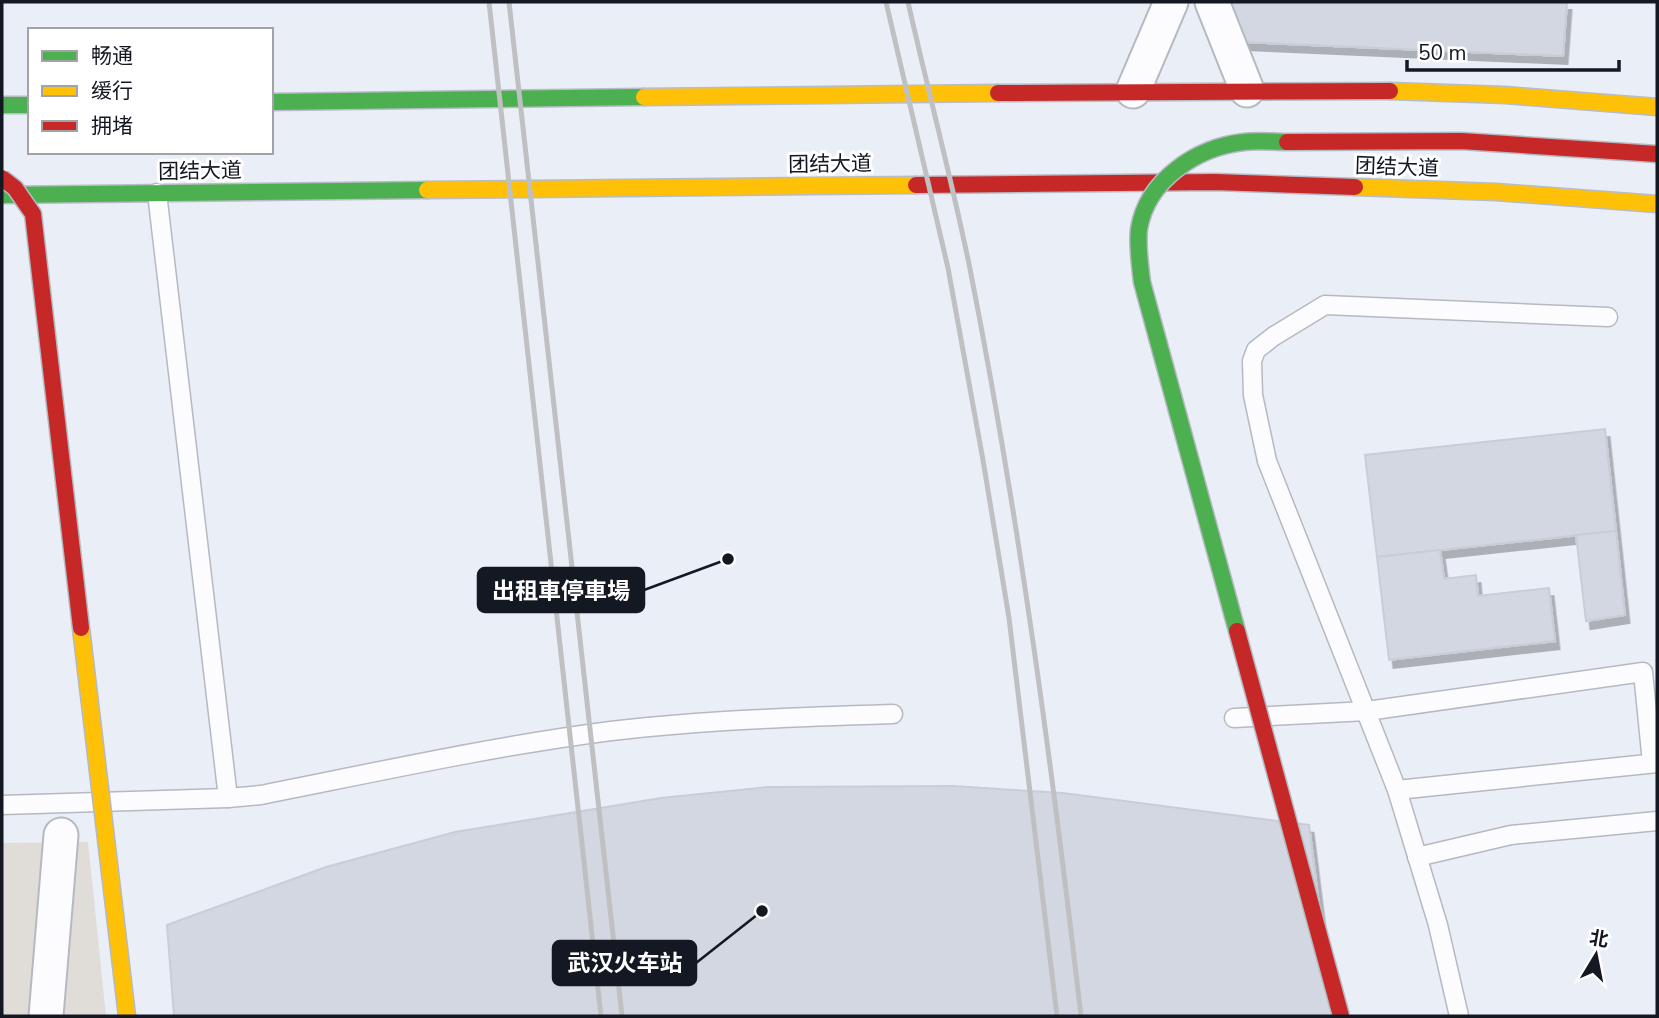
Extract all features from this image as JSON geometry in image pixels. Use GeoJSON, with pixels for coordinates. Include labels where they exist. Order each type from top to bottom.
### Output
{"type":"FeatureCollection","features":[{"type":"Feature","properties":{"kind":"main road"},"geometry":{"type":"LineString","coordinates":[[273,102],[1247,90],[1505,95],[1657,107]]}},
{"type":"Feature","properties":{"kind":"main road"},"geometry":{"type":"LineString","coordinates":[[2,105],[28,105]]}},
{"type":"Feature","properties":{"kind":"main road"},"geometry":{"type":"LineString","coordinates":[[1341,1016],[1142,282],[1137,243],[1146,204],[1164,177],[1184,163],[1214,149],[1243,142],[1461,141],[1657,154]]}},
{"type":"Feature","properties":{"kind":"main road"},"geometry":{"type":"LineString","coordinates":[[2,178],[15,188],[33,215],[127,1016]]}},
{"type":"Feature","properties":{"kind":"main road","name":"团结大道"},"geometry":{"type":"LineString","coordinates":[[2,195],[1215,181],[1496,192],[1657,204]]}},
{"type":"Feature","properties":{"kind":"street"},"geometry":{"type":"LineString","coordinates":[[1133,91],[1171,2]]}},
{"type":"Feature","properties":{"kind":"street"},"geometry":{"type":"LineString","coordinates":[[1212,2],[1247,90]]}},
{"type":"Feature","properties":{"kind":"street"},"geometry":{"type":"LineString","coordinates":[[46,1016],[61,835]]}},
{"type":"Feature","properties":{"kind":"lane"},"geometry":{"type":"LineString","coordinates":[[157,193],[228,798]]}},
{"type":"Feature","properties":{"kind":"lane"},"geometry":{"type":"LineString","coordinates":[[1459,1016],[1438,925],[1397,790],[1265,451],[1251,373],[1256,350],[1325,304],[1608,317]]}},
{"type":"Feature","properties":{"kind":"lane"},"geometry":{"type":"LineString","coordinates":[[1234,718],[1367,711],[1643,672],[1655,763],[1397,790]]}},
{"type":"Feature","properties":{"kind":"lane"},"geometry":{"type":"LineString","coordinates":[[2,805],[228,798],[274,792],[530,743],[613,731],[710,722],[893,714]]}},
{"type":"Feature","properties":{"kind":"lane"},"geometry":{"type":"LineString","coordinates":[[120,801],[141,1016]]}},
{"type":"Feature","properties":{"kind":"lane"},"geometry":{"type":"LineString","coordinates":[[1417,857],[1511,835],[1657,821]]}},
{"type":"Feature","properties":{"kind":"shaded area"},"geometry":{"type":"Polygon","coordinates":[[[88,842],[106,1016],[2,1016],[2,843],[88,842]]]}},
{"type":"Feature","properties":{"kind":"building"},"geometry":{"type":"Polygon","coordinates":[[[1227,2],[1567,2],[1563,56],[1241,42],[1227,2]]]}},
{"type":"Feature","properties":{"kind":"building"},"geometry":{"type":"Polygon","coordinates":[[[1605,429],[1616,531],[1377,557],[1365,455],[1605,429]]]}},
{"type":"Feature","properties":{"kind":"building"},"geometry":{"type":"Polygon","coordinates":[[[1616,531],[1625,615],[1586,621],[1576,535],[1616,531]]]}},
{"type":"Feature","properties":{"kind":"building"},"geometry":{"type":"Polygon","coordinates":[[[1440,550],[1444,579],[1476,575],[1478,596],[1549,588],[1555,641],[1389,660],[1377,557],[1440,550]]]}},
{"type":"Feature","properties":{"kind":"building"},"geometry":{"type":"Polygon","coordinates":[[[953,786],[1063,793],[1309,825],[1333,1016],[174,1016],[167,925],[326,867],[455,832],[661,798],[768,787],[953,786]]]}},
{"type":"Feature","properties":{"kind":"railway"},"geometry":{"type":"LineString","coordinates":[[489,2],[601,1016]]}},
{"type":"Feature","properties":{"kind":"railway"},"geometry":{"type":"LineString","coordinates":[[509,2],[622,1016]]}},
{"type":"Feature","properties":{"kind":"railway"},"geometry":{"type":"LineString","coordinates":[[886,2],[948,268],[983,460],[1009,618],[1057,1016]]}},
{"type":"Feature","properties":{"kind":"railway"},"geometry":{"type":"LineString","coordinates":[[908,2],[963,236],[1004,455],[1046,735],[1081,1016]]}},
{"type":"Feature","properties":{"kind":"traffic: fast"},"geometry":{"type":"LineString","coordinates":[[273,102],[644,97]]}},
{"type":"Feature","properties":{"kind":"traffic: fast"},"geometry":{"type":"LineString","coordinates":[[2,105],[28,105]]}},
{"type":"Feature","properties":{"kind":"traffic: fast"},"geometry":{"type":"LineString","coordinates":[[1237,631],[1142,282],[1139,229],[1152,195],[1163,181],[1192,159],[1226,145],[1260,141],[1287,142]]}},
{"type":"Feature","properties":{"kind":"traffic: fast"},"geometry":{"type":"LineString","coordinates":[[2,195],[427,190]]}},
{"type":"Feature","properties":{"kind":"traffic: slow"},"geometry":{"type":"LineString","coordinates":[[1390,91],[1505,95],[1657,107]]}},
{"type":"Feature","properties":{"kind":"traffic: slow"},"geometry":{"type":"LineString","coordinates":[[644,97],[998,93]]}},
{"type":"Feature","properties":{"kind":"traffic: slow"},"geometry":{"type":"LineString","coordinates":[[427,190],[916,185]]}},
{"type":"Feature","properties":{"kind":"traffic: slow"},"geometry":{"type":"LineString","coordinates":[[1355,187],[1496,192],[1657,204]]}},
{"type":"Feature","properties":{"kind":"traffic: slow"},"geometry":{"type":"LineString","coordinates":[[81,628],[127,1016]]}},
{"type":"Feature","properties":{"kind":"traffic: jam"},"geometry":{"type":"LineString","coordinates":[[998,93],[1390,91]]}},
{"type":"Feature","properties":{"kind":"traffic: jam"},"geometry":{"type":"LineString","coordinates":[[1287,142],[1461,141],[1657,154]]}},
{"type":"Feature","properties":{"kind":"traffic: jam"},"geometry":{"type":"LineString","coordinates":[[2,178],[15,188],[33,214],[81,628]]}},
{"type":"Feature","properties":{"kind":"traffic: jam"},"geometry":{"type":"LineString","coordinates":[[916,185],[1215,182],[1355,187]]}},
{"type":"Feature","properties":{"kind":"traffic: jam"},"geometry":{"type":"LineString","coordinates":[[1237,631],[1341,1016]]}},
{"type":"Feature","properties":{"kind":"place","name":"出租車停車場"},"geometry":{"type":"Point","coordinates":[728,559]}},
{"type":"Feature","properties":{"kind":"place","name":"武汉火车站"},"geometry":{"type":"Point","coordinates":[762,911]}}]}
